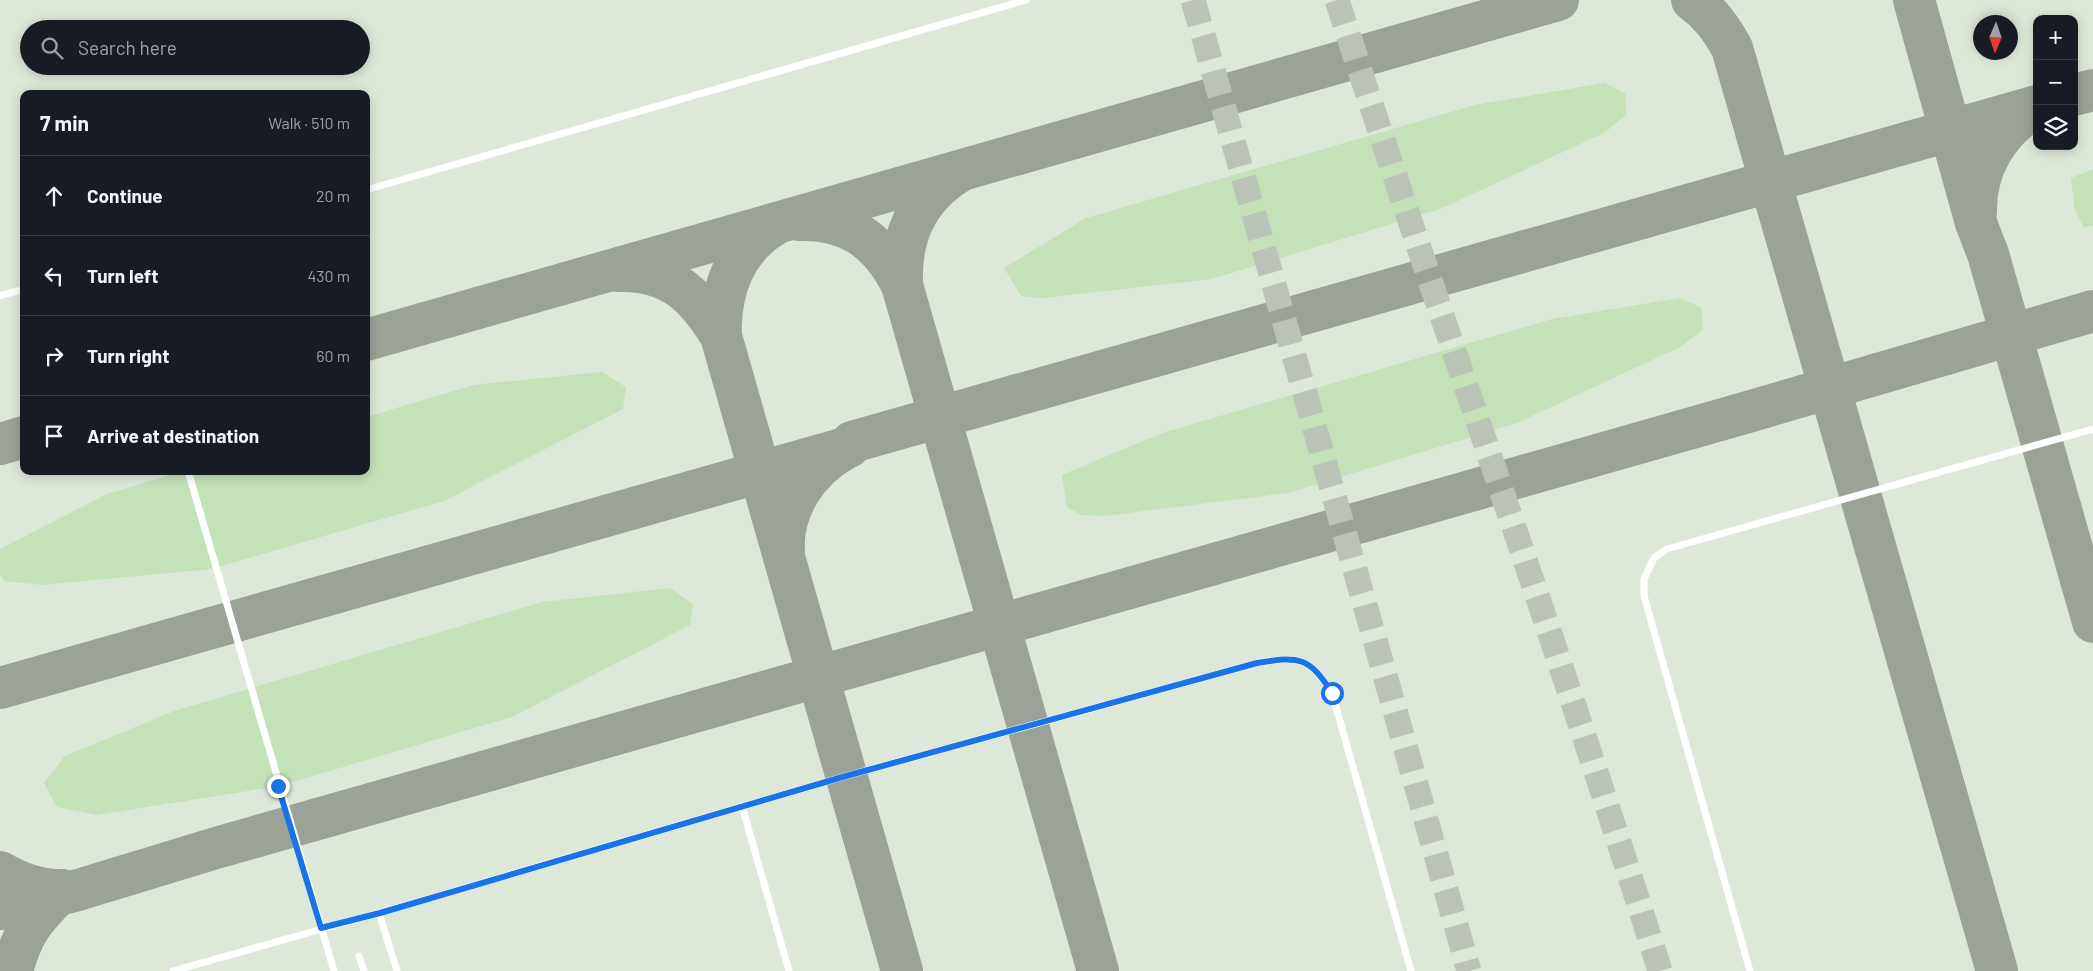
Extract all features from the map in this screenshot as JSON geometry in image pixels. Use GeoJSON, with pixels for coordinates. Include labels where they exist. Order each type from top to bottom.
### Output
{"type":"FeatureCollection","features":[{"type":"Feature","properties":{"kind":"lane"},"geometry":{"type":"LineString","coordinates":[[370,189],[1026,0]]}},
{"type":"Feature","properties":{"kind":"lane"},"geometry":{"type":"LineString","coordinates":[[0,296],[20,290]]}},
{"type":"Feature","properties":{"kind":"lane"},"geometry":{"type":"LineString","coordinates":[[1750,971],[1644,596],[1644,578],[1654,558],[1667,549],[1730,530],[2093,429]]}},
{"type":"Feature","properties":{"kind":"lane"},"geometry":{"type":"LineString","coordinates":[[189,475],[334,971]]}},
{"type":"Feature","properties":{"kind":"lane"},"geometry":{"type":"LineString","coordinates":[[173,971],[380,913],[742,806],[961,744],[1257,663],[1283,658],[1302,661],[1320,674],[1332,693],[1411,971]]}},
{"type":"Feature","properties":{"kind":"lane"},"geometry":{"type":"LineString","coordinates":[[742,806],[790,971]]}},
{"type":"Feature","properties":{"kind":"lane"},"geometry":{"type":"LineString","coordinates":[[380,913],[397,971]]}},
{"type":"Feature","properties":{"kind":"lane"},"geometry":{"type":"LineString","coordinates":[[359,956],[364,971]]}},
{"type":"Feature","properties":{"kind":"green space"},"geometry":{"type":"Polygon","coordinates":[[[1604,83],[1625,93],[1626,115],[1604,133],[1440,209],[1212,279],[1043,298],[1021,296],[1004,268],[1086,218],[1475,105],[1604,83]]]}},
{"type":"Feature","properties":{"kind":"green space"},"geometry":{"type":"Polygon","coordinates":[[[2093,169],[2093,226],[2084,227],[2075,211],[2071,178],[2093,169]]]}},
{"type":"Feature","properties":{"kind":"green space"},"geometry":{"type":"Polygon","coordinates":[[[1680,298],[1702,308],[1703,330],[1680,347],[1517,423],[1288,493],[1104,516],[1081,515],[1067,507],[1062,475],[1162,433],[1552,319],[1680,298]]]}},
{"type":"Feature","properties":{"kind":"green space"},"geometry":{"type":"Polygon","coordinates":[[[602,372],[626,387],[623,409],[444,501],[211,569],[42,585],[5,581],[0,575],[0,549],[107,494],[171,475],[370,475],[370,416],[474,385],[602,372]]]}},
{"type":"Feature","properties":{"kind":"green space"},"geometry":{"type":"Polygon","coordinates":[[[670,588],[693,604],[690,625],[512,717],[279,786],[97,815],[57,807],[44,783],[65,756],[174,711],[542,602],[670,588]]]}},
{"type":"Feature","properties":{"kind":"taxiway"},"geometry":{"type":"LineString","coordinates":[[370,339],[1558,0]]}},
{"type":"Feature","properties":{"kind":"taxiway"},"geometry":{"type":"LineString","coordinates":[[1692,0],[1715,21],[1732,48],[1997,971]]}},
{"type":"Feature","properties":{"kind":"taxiway"},"geometry":{"type":"LineString","coordinates":[[1914,0],[1976,223],[1988,254],[2093,622]]}},
{"type":"Feature","properties":{"kind":"taxiway"},"geometry":{"type":"LineString","coordinates":[[2078,94],[2093,90]]}},
{"type":"Feature","properties":{"kind":"taxiway"},"geometry":{"type":"LineString","coordinates":[[0,688],[849,447],[852,442],[2033,107]]}},
{"type":"Feature","properties":{"kind":"taxiway"},"geometry":{"type":"LineString","coordinates":[[1976,212],[1979,181],[1991,153],[2009,129],[2033,109]]}},
{"type":"Feature","properties":{"kind":"taxiway"},"geometry":{"type":"LineString","coordinates":[[902,285],[904,251],[913,221],[931,195],[957,173]]}},
{"type":"Feature","properties":{"kind":"taxiway"},"geometry":{"type":"LineString","coordinates":[[799,220],[817,220],[833,223],[861,235],[884,256],[902,285],[1098,971]]}},
{"type":"Feature","properties":{"kind":"taxiway"},"geometry":{"type":"LineString","coordinates":[[776,224],[750,245],[732,272],[723,303],[721,336],[902,971]]}},
{"type":"Feature","properties":{"kind":"taxiway"},"geometry":{"type":"LineString","coordinates":[[618,271],[653,275],[680,287],[702,308],[721,336]]}},
{"type":"Feature","properties":{"kind":"taxiway"},"geometry":{"type":"LineString","coordinates":[[0,909],[78,890],[216,848],[1741,414],[2093,311]]}},
{"type":"Feature","properties":{"kind":"taxiway"},"geometry":{"type":"LineString","coordinates":[[0,444],[20,438]]}},
{"type":"Feature","properties":{"kind":"taxiway"},"geometry":{"type":"LineString","coordinates":[[784,552],[784,536],[787,521],[799,493],[818,468],[843,450]]}},
{"type":"Feature","properties":{"kind":"taxiway"},"geometry":{"type":"LineString","coordinates":[[0,872],[30,885],[62,890]]}},
{"type":"Feature","properties":{"kind":"taxiway"},"geometry":{"type":"LineString","coordinates":[[12,971],[29,928],[59,894]]}},
{"type":"Feature","properties":{"kind":"tunnel"},"geometry":{"type":"LineString","coordinates":[[1193,0],[1469,971]]}},
{"type":"Feature","properties":{"kind":"tunnel"},"geometry":{"type":"LineString","coordinates":[[1337,0],[1417,243],[1541,606],[1660,971]]}},
{"type":"Feature","properties":{"kind":"route"},"geometry":{"type":"LineString","coordinates":[[278,786],[321,928],[380,913],[846,776],[1257,663],[1283,658],[1302,661],[1320,674],[1332,693]]}}]}
